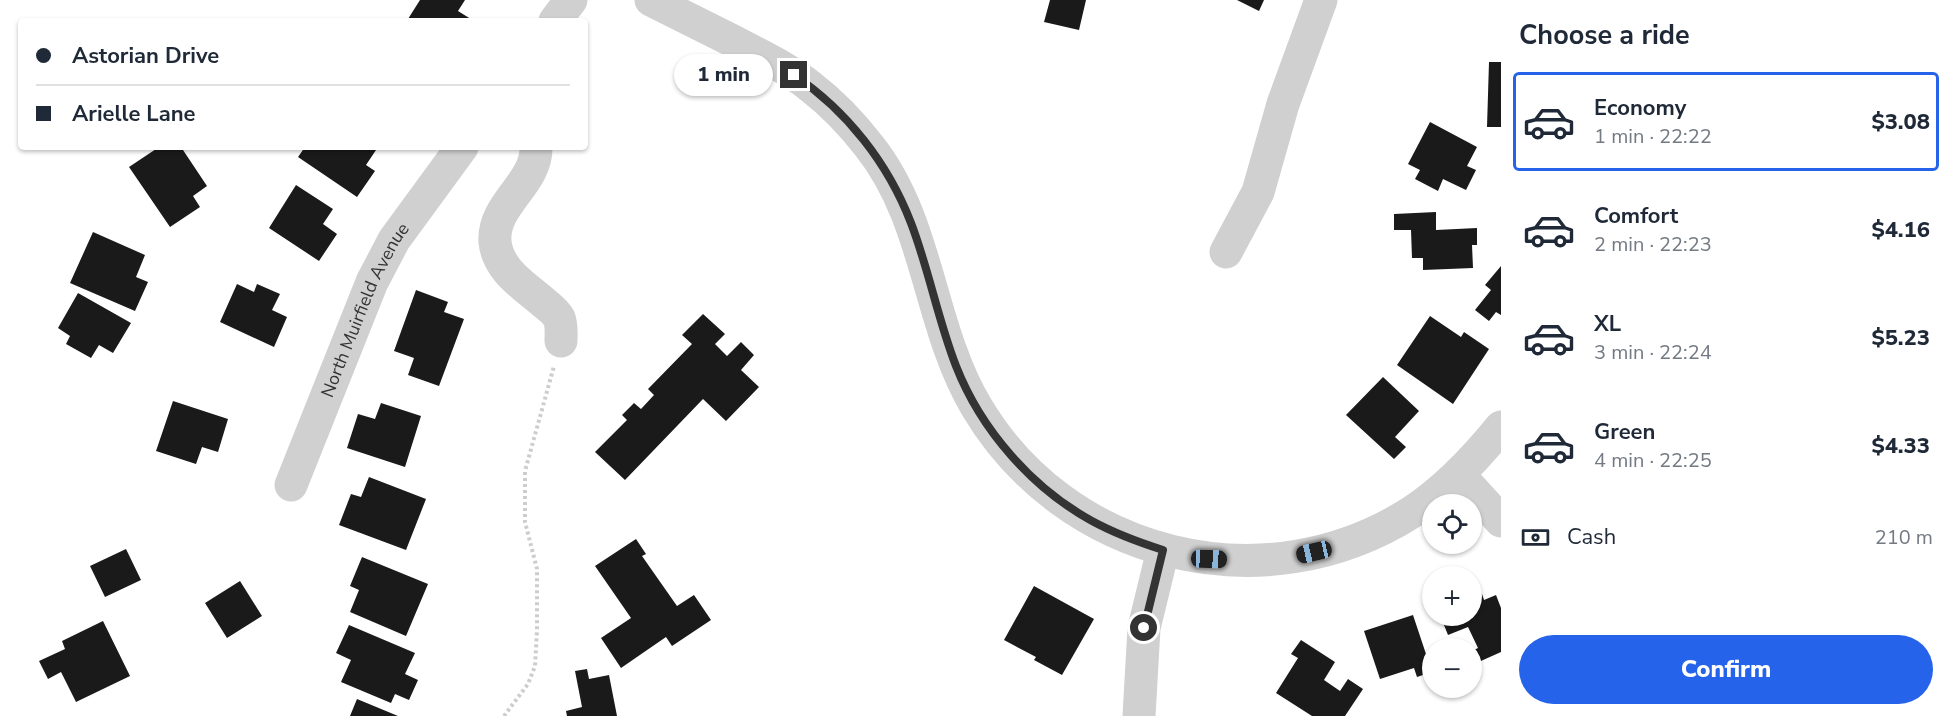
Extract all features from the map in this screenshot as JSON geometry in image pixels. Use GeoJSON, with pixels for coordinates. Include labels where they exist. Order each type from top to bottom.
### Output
{"type":"FeatureCollection","features":[{"type":"Feature","properties":{"kind":"street"},"geometry":{"type":"LineString","coordinates":[[557,18],[571,0]]}},
{"type":"Feature","properties":{"kind":"street"},"geometry":{"type":"LineString","coordinates":[[651,0],[777,64],[811,87],[844,116],[871,148],[893,183],[911,223],[956,367],[975,406],[999,441],[1025,471],[1064,503],[1091,520],[1130,539],[1163,550],[1209,559],[1252,561],[1295,557],[1333,548],[1374,533],[1412,512],[1459,475],[1501,427]]}},
{"type":"Feature","properties":{"kind":"street"},"geometry":{"type":"LineString","coordinates":[[1226,252],[1258,192],[1283,104],[1321,0]]}},
{"type":"Feature","properties":{"kind":"street","name":"North Muirfield Avenue"},"geometry":{"type":"LineString","coordinates":[[291,485],[372,282],[394,240],[460,150]]}},
{"type":"Feature","properties":{"kind":"street"},"geometry":{"type":"LineString","coordinates":[[536,150],[532,168],[500,215],[495,241],[498,256],[506,270],[559,318],[561,341]]}},
{"type":"Feature","properties":{"kind":"street"},"geometry":{"type":"LineString","coordinates":[[1459,475],[1501,521]]}},
{"type":"Feature","properties":{"kind":"street"},"geometry":{"type":"LineString","coordinates":[[1139,716],[1144,628],[1163,550]]}},
{"type":"Feature","properties":{"kind":"path"},"geometry":{"type":"LineString","coordinates":[[504,716],[528,684],[535,666],[537,568],[525,522],[525,471],[561,341]]}},
{"type":"Feature","properties":{"kind":"building"},"geometry":{"type":"Polygon","coordinates":[[[420,0],[465,0],[458,11],[469,18],[409,18],[420,0]]]}},
{"type":"Feature","properties":{"kind":"building"},"geometry":{"type":"Polygon","coordinates":[[[1050,0],[1086,0],[1079,30],[1044,22],[1050,0]]]}},
{"type":"Feature","properties":{"kind":"building"},"geometry":{"type":"Polygon","coordinates":[[[1237,0],[1264,0],[1259,11],[1237,0]]]}},
{"type":"Feature","properties":{"kind":"building"},"geometry":{"type":"Polygon","coordinates":[[[1489,62],[1501,62],[1501,127],[1487,127],[1489,62]]]}},
{"type":"Feature","properties":{"kind":"building"},"geometry":{"type":"Polygon","coordinates":[[[1430,122],[1477,147],[1467,166],[1476,170],[1466,190],[1443,179],[1438,191],[1415,179],[1420,170],[1408,164],[1430,122]]]}},
{"type":"Feature","properties":{"kind":"building"},"geometry":{"type":"Polygon","coordinates":[[[154,150],[183,150],[207,186],[193,196],[200,207],[170,227],[129,167],[154,150]]]}},
{"type":"Feature","properties":{"kind":"building"},"geometry":{"type":"Polygon","coordinates":[[[303,150],[376,150],[366,165],[375,171],[357,197],[298,157],[303,150]]]}},
{"type":"Feature","properties":{"kind":"building"},"geometry":{"type":"Polygon","coordinates":[[[296,185],[333,209],[323,224],[337,234],[319,261],[269,228],[296,185]]]}},
{"type":"Feature","properties":{"kind":"building"},"geometry":{"type":"Polygon","coordinates":[[[1436,212],[1436,230],[1477,228],[1477,245],[1472,245],[1473,268],[1423,270],[1423,258],[1412,258],[1411,230],[1394,230],[1394,214],[1436,212]]]}},
{"type":"Feature","properties":{"kind":"building"},"geometry":{"type":"Polygon","coordinates":[[[93,232],[145,255],[136,277],[148,282],[135,311],[70,283],[93,232]]]}},
{"type":"Feature","properties":{"kind":"building"},"geometry":{"type":"Polygon","coordinates":[[[1501,266],[1501,315],[1496,312],[1489,321],[1475,310],[1491,290],[1485,285],[1501,266]]]}},
{"type":"Feature","properties":{"kind":"building"},"geometry":{"type":"Polygon","coordinates":[[[237,284],[254,292],[257,284],[280,294],[272,310],[287,317],[274,347],[220,322],[237,284]]]}},
{"type":"Feature","properties":{"kind":"building"},"geometry":{"type":"Polygon","coordinates":[[[416,290],[448,302],[444,312],[464,319],[439,386],[408,375],[414,358],[394,351],[416,290]]]}},
{"type":"Feature","properties":{"kind":"building"},"geometry":{"type":"Polygon","coordinates":[[[78,293],[131,323],[113,353],[99,345],[91,358],[66,344],[70,336],[58,328],[78,293]]]}},
{"type":"Feature","properties":{"kind":"building"},"geometry":{"type":"Polygon","coordinates":[[[703,314],[725,334],[715,344],[727,356],[741,342],[754,355],[741,370],[759,387],[726,421],[703,399],[625,480],[595,452],[627,420],[622,415],[634,403],[641,409],[654,395],[648,389],[692,344],[682,335],[703,314]]]}},
{"type":"Feature","properties":{"kind":"building"},"geometry":{"type":"Polygon","coordinates":[[[1430,316],[1461,337],[1464,332],[1489,349],[1453,404],[1397,365],[1430,316]]]}},
{"type":"Feature","properties":{"kind":"building"},"geometry":{"type":"Polygon","coordinates":[[[1383,377],[1419,411],[1395,437],[1406,447],[1394,459],[1346,415],[1383,377]]]}},
{"type":"Feature","properties":{"kind":"building"},"geometry":{"type":"Polygon","coordinates":[[[173,401],[228,419],[218,452],[202,447],[196,464],[156,451],[173,401]]]}},
{"type":"Feature","properties":{"kind":"building"},"geometry":{"type":"Polygon","coordinates":[[[381,403],[421,416],[405,467],[347,448],[358,414],[375,419],[381,403]]]}},
{"type":"Feature","properties":{"kind":"building"},"geometry":{"type":"Polygon","coordinates":[[[369,477],[426,499],[406,550],[339,525],[351,494],[361,497],[369,477]]]}},
{"type":"Feature","properties":{"kind":"building"},"geometry":{"type":"Polygon","coordinates":[[[636,539],[646,554],[642,556],[677,606],[694,595],[711,620],[672,646],[666,637],[621,668],[601,638],[631,618],[595,566],[636,539]]]}},
{"type":"Feature","properties":{"kind":"building"},"geometry":{"type":"Polygon","coordinates":[[[126,549],[141,580],[105,597],[90,566],[126,549]]]}},
{"type":"Feature","properties":{"kind":"building"},"geometry":{"type":"Polygon","coordinates":[[[362,557],[428,584],[406,636],[350,612],[359,590],[350,586],[362,557]]]}},
{"type":"Feature","properties":{"kind":"building"},"geometry":{"type":"Polygon","coordinates":[[[240,581],[262,616],[227,638],[205,603],[240,581]]]}},
{"type":"Feature","properties":{"kind":"building"},"geometry":{"type":"Polygon","coordinates":[[[1034,586],[1094,619],[1062,675],[1034,660],[1036,657],[1004,640],[1034,586]]]}},
{"type":"Feature","properties":{"kind":"building"},"geometry":{"type":"Polygon","coordinates":[[[1482,594],[1484,600],[1496,595],[1501,608],[1501,652],[1482,661],[1482,638],[1473,638],[1468,627],[1448,635],[1444,626],[1482,626],[1482,594]]]}},
{"type":"Feature","properties":{"kind":"building"},"geometry":{"type":"Polygon","coordinates":[[[1413,615],[1422,642],[1422,675],[1417,677],[1414,668],[1380,679],[1364,631],[1413,615]]]}},
{"type":"Feature","properties":{"kind":"building"},"geometry":{"type":"Polygon","coordinates":[[[103,621],[130,676],[76,702],[61,672],[48,679],[39,661],[65,649],[62,641],[103,621]]]}},
{"type":"Feature","properties":{"kind":"building"},"geometry":{"type":"Polygon","coordinates":[[[349,625],[415,653],[405,674],[418,680],[409,700],[395,694],[391,703],[341,682],[351,660],[336,653],[349,625]]]}},
{"type":"Feature","properties":{"kind":"building"},"geometry":{"type":"Polygon","coordinates":[[[1301,640],[1335,662],[1324,680],[1340,691],[1348,679],[1363,689],[1345,716],[1312,716],[1276,693],[1298,658],[1291,654],[1301,640]]]}},
{"type":"Feature","properties":{"kind":"building"},"geometry":{"type":"Polygon","coordinates":[[[587,669],[589,679],[609,675],[617,716],[567,716],[566,711],[582,707],[575,671],[587,669]]]}},
{"type":"Feature","properties":{"kind":"building"},"geometry":{"type":"Polygon","coordinates":[[[357,699],[398,716],[350,716],[357,699]]]}},
{"type":"Feature","properties":{"kind":"route"},"geometry":{"type":"LineString","coordinates":[[794,75],[844,116],[871,148],[893,183],[911,223],[956,367],[975,406],[999,441],[1025,471],[1055,497],[1091,520],[1130,539],[1163,550],[1144,628]]}}]}
